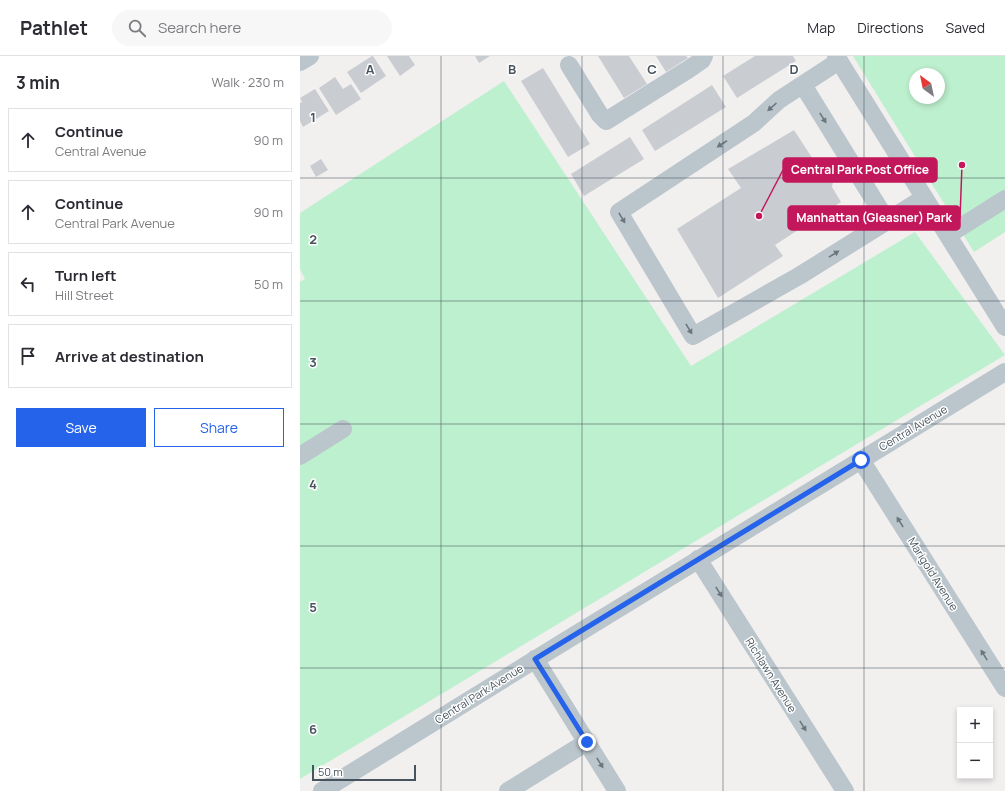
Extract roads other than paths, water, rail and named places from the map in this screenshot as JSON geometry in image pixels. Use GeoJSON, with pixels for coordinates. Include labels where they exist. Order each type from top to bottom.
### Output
{"type":"FeatureCollection","features":[{"type":"Feature","properties":{"kind":"street"},"geometry":{"type":"LineString","coordinates":[[300,62],[310,56]]}},
{"type":"Feature","properties":{"kind":"street"},"geometry":{"type":"LineString","coordinates":[[570,65],[600,115],[606,121],[689,69],[702,60],[704,56]]}},
{"type":"Feature","properties":{"kind":"street"},"geometry":{"type":"LineString","coordinates":[[924,198],[799,276],[694,336],[619,212],[754,123],[779,100],[803,85],[837,58],[1005,325]]}},
{"type":"Feature","properties":{"kind":"street"},"geometry":{"type":"LineString","coordinates":[[803,85],[887,221]]}},
{"type":"Feature","properties":{"kind":"street"},"geometry":{"type":"LineString","coordinates":[[948,235],[1005,199]]}},
{"type":"Feature","properties":{"kind":"street","name":"Central Avenue"},"geometry":{"type":"LineString","coordinates":[[698,559],[1005,372]]}},
{"type":"Feature","properties":{"kind":"street"},"geometry":{"type":"LineString","coordinates":[[300,456],[343,429]]}},
{"type":"Feature","properties":{"kind":"street","name":"Marigold Avenue"},"geometry":{"type":"LineString","coordinates":[[861,460],[1005,688]]}},
{"type":"Feature","properties":{"kind":"street","name":"Central Park Avenue"},"geometry":{"type":"LineString","coordinates":[[322,791],[698,559]]}},
{"type":"Feature","properties":{"kind":"street","name":"Richlawn Avenue"},"geometry":{"type":"LineString","coordinates":[[698,559],[845,791]]}},
{"type":"Feature","properties":{"kind":"street"},"geometry":{"type":"LineString","coordinates":[[535,659],[617,791]]}},
{"type":"Feature","properties":{"kind":"street"},"geometry":{"type":"LineString","coordinates":[[508,791],[587,742]]}},
{"type":"Feature","properties":{"kind":"place","name":"Manhattan (Gleasner) Park"},"geometry":{"type":"Point","coordinates":[962,165]}},
{"type":"Feature","properties":{"kind":"place","name":"Central Park Post Office"},"geometry":{"type":"Point","coordinates":[759,216]}}]}
